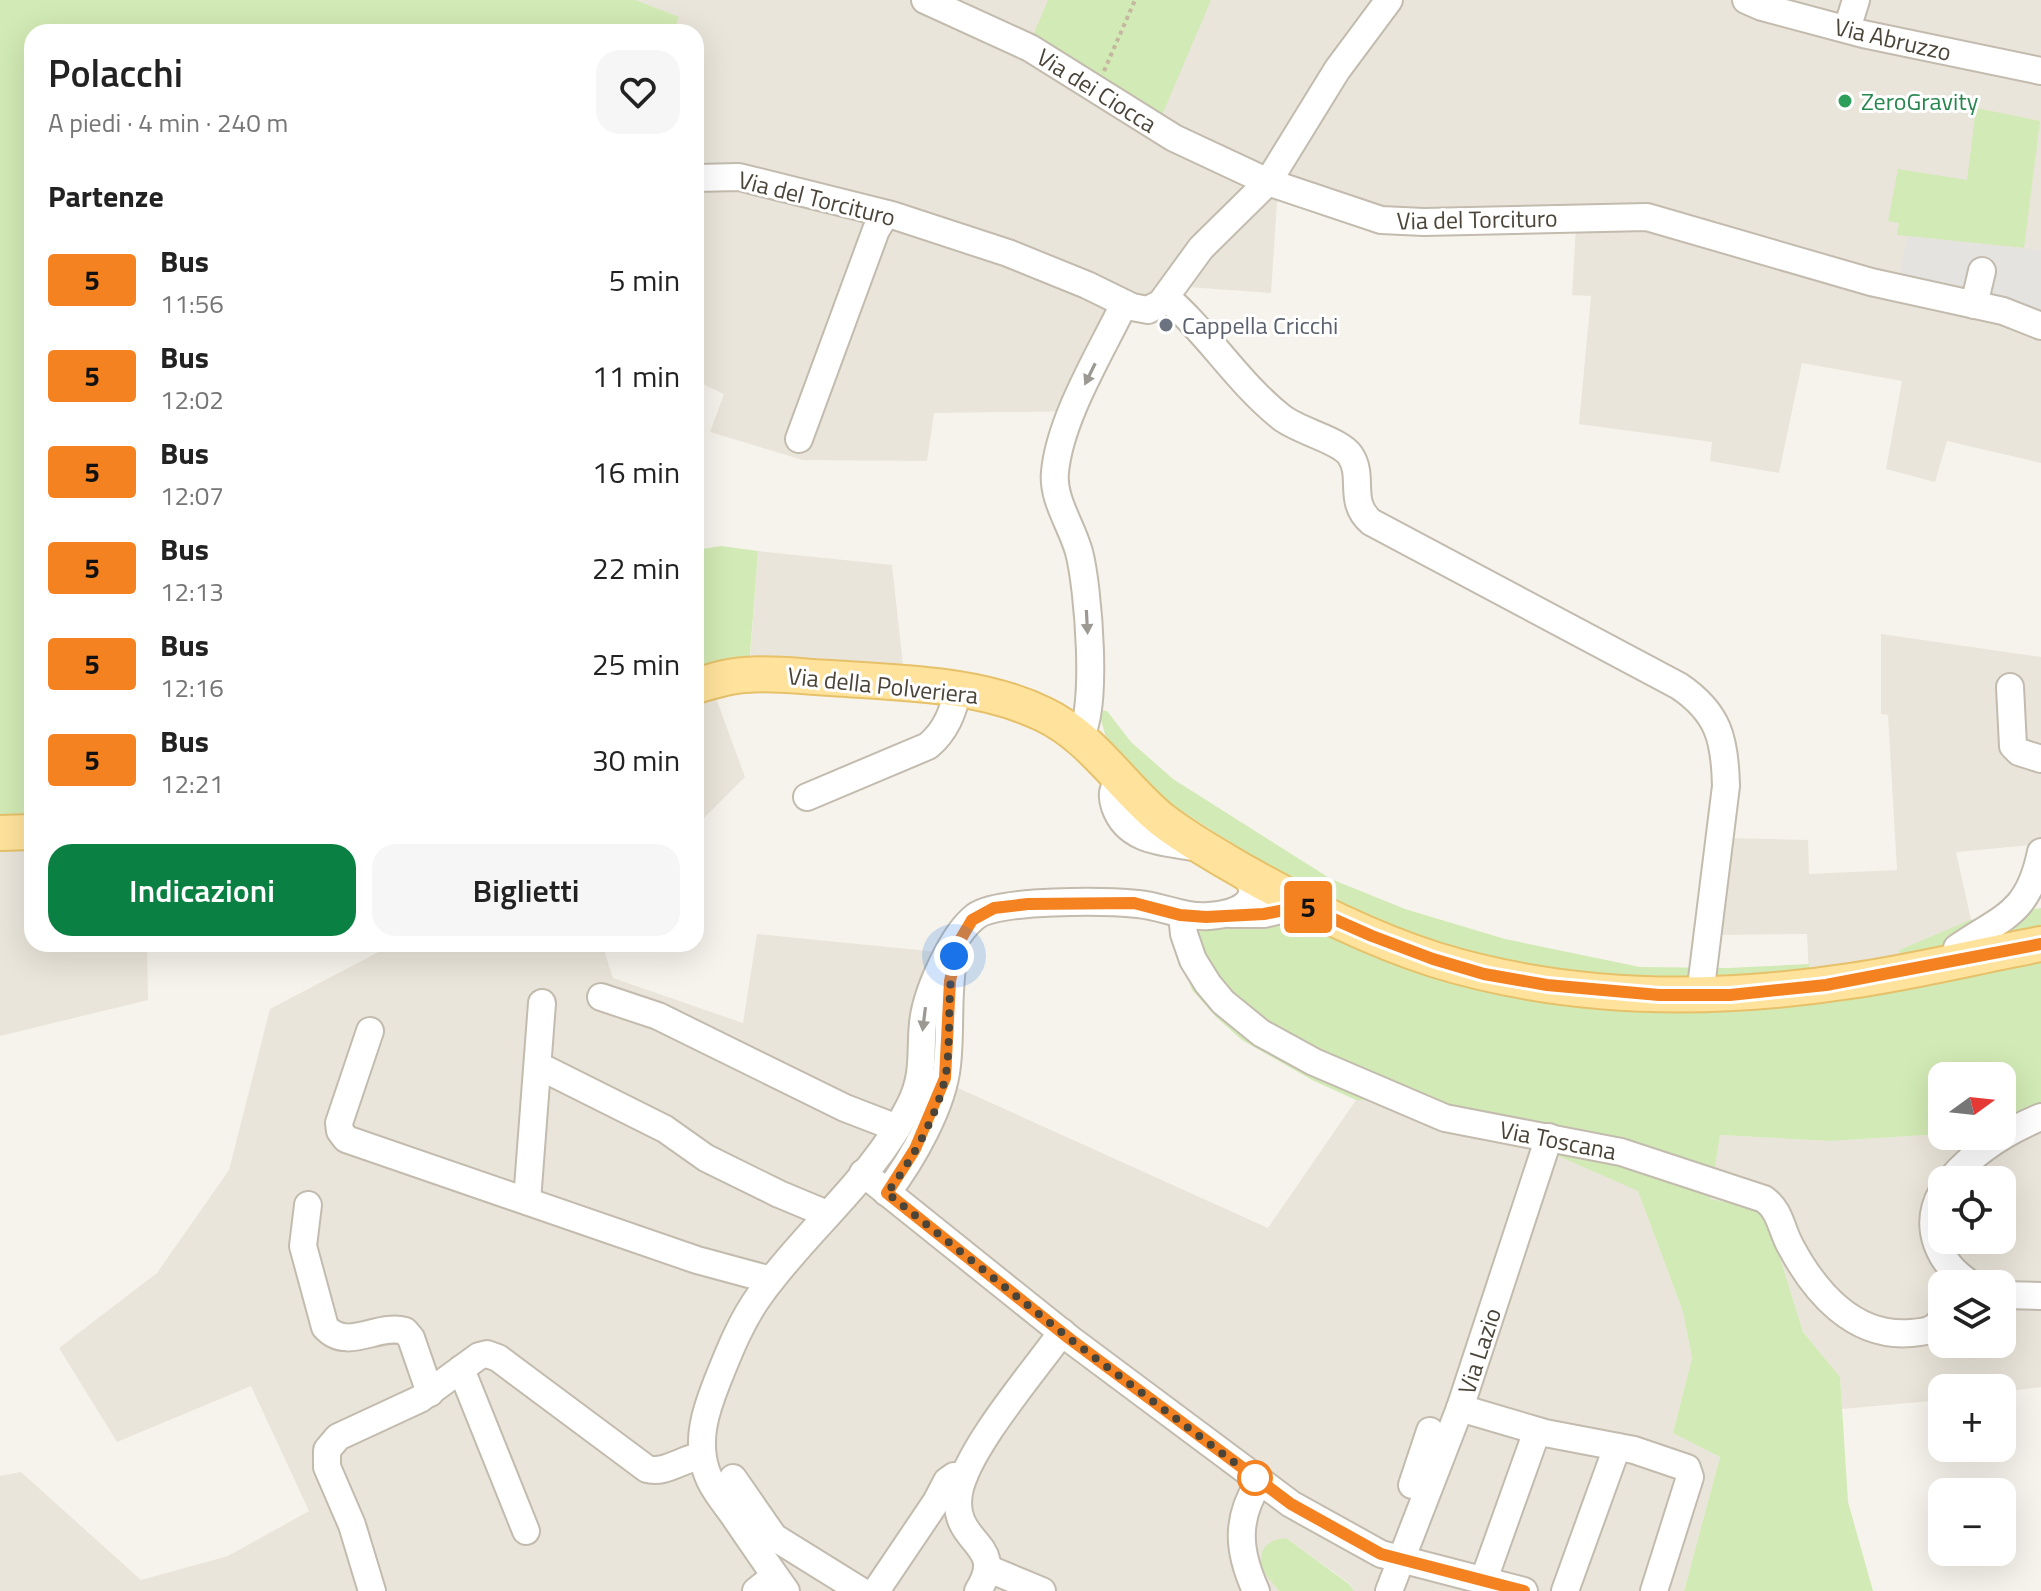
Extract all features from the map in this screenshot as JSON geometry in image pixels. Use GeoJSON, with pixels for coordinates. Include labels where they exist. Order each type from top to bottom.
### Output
{"type":"FeatureCollection","features":[{"type":"Feature","properties":{"kind":"main road","name":"Via della Polveriera"},"geometry":{"type":"LineString","coordinates":[[704,681],[762,674],[896,682],[998,697],[1033,709],[1079,738],[1156,814],[1205,849],[1242,870],[1250,907],[1312,908],[1372,936],[1484,974],[1611,992],[1700,995],[1826,985],[2041,944]]}},
{"type":"Feature","properties":{"kind":"main road"},"geometry":{"type":"LineString","coordinates":[[0,833],[24,832]]}},
{"type":"Feature","properties":{"kind":"street","name":"Via dei Ciocca"},"geometry":{"type":"LineString","coordinates":[[925,0],[1030,48],[1174,138],[1268,182]]}},
{"type":"Feature","properties":{"kind":"street"},"geometry":{"type":"LineString","coordinates":[[1389,0],[1330,80],[1268,182],[1201,248],[1166,297],[1264,403],[1293,426],[1337,444],[1350,455],[1356,470],[1358,504],[1371,522],[1679,686],[1709,712],[1722,743],[1726,786],[1700,995]]}},
{"type":"Feature","properties":{"kind":"street","name":"Via Abruzzo"},"geometry":{"type":"LineString","coordinates":[[1748,0],[1847,29],[2041,71]]}},
{"type":"Feature","properties":{"kind":"street"},"geometry":{"type":"LineString","coordinates":[[1847,29],[1856,0]]}},
{"type":"Feature","properties":{"kind":"street","name":"Via del Torcituro"},"geometry":{"type":"LineString","coordinates":[[704,178],[750,179],[886,214],[1008,253],[1078,281],[1124,304],[1148,310],[1155,308],[1166,297]]}},
{"type":"Feature","properties":{"kind":"street","name":"Via del Torcituro"},"geometry":{"type":"LineString","coordinates":[[1268,182],[1381,220],[1424,222],[1647,217],[1871,282],[2003,311],[2041,326]]}},
{"type":"Feature","properties":{"kind":"street"},"geometry":{"type":"LineString","coordinates":[[799,439],[876,230],[886,214]]}},
{"type":"Feature","properties":{"kind":"street"},"geometry":{"type":"LineString","coordinates":[[1974,305],[1982,271]]}},
{"type":"Feature","properties":{"kind":"street"},"geometry":{"type":"LineString","coordinates":[[1079,738],[1087,723],[1089,701],[1084,578],[1074,535],[1056,491],[1054,475],[1067,425],[1124,304]]}},
{"type":"Feature","properties":{"kind":"street"},"geometry":{"type":"LineString","coordinates":[[2010,687],[2013,746],[2019,752],[2041,759]]}},
{"type":"Feature","properties":{"kind":"street"},"geometry":{"type":"LineString","coordinates":[[807,797],[928,746],[945,727],[958,690]]}},
{"type":"Feature","properties":{"kind":"street"},"geometry":{"type":"LineString","coordinates":[[1956,961],[1957,948],[2020,905],[2033,884],[2041,852]]}},
{"type":"Feature","properties":{"kind":"street"},"geometry":{"type":"LineString","coordinates":[[772,1586],[714,1487],[702,1456],[703,1424],[745,1319],[771,1280],[863,1173],[897,1128],[918,1085],[928,999],[944,963],[968,924],[990,909],[1028,904],[1134,903],[1182,915],[1206,917],[1250,907]]}},
{"type":"Feature","properties":{"kind":"street","name":"Via Toscana"},"geometry":{"type":"LineString","coordinates":[[1182,915],[1186,942],[1202,976],[1229,1009],[1261,1033],[1332,1070],[1435,1114],[1631,1155],[1766,1200],[1777,1213],[1791,1248],[1825,1296],[1841,1312],[1867,1327],[1896,1333],[1928,1331]]}},
{"type":"Feature","properties":{"kind":"street"},"geometry":{"type":"LineString","coordinates":[[887,1193],[915,1149],[945,1078],[952,966],[968,924]]}},
{"type":"Feature","properties":{"kind":"street"},"geometry":{"type":"LineString","coordinates":[[601,997],[658,1016],[845,1108],[897,1128]]}},
{"type":"Feature","properties":{"kind":"street"},"geometry":{"type":"LineString","coordinates":[[527,1201],[542,1003]]}},
{"type":"Feature","properties":{"kind":"street"},"geometry":{"type":"LineString","coordinates":[[370,1031],[339,1123],[343,1137],[697,1260],[771,1280]]}},
{"type":"Feature","properties":{"kind":"street"},"geometry":{"type":"LineString","coordinates":[[547,1070],[658,1126],[706,1158],[827,1214]]}},
{"type":"Feature","properties":{"kind":"street"},"geometry":{"type":"LineString","coordinates":[[1963,1166],[2013,1130],[2041,1117]]}},
{"type":"Feature","properties":{"kind":"street","name":"Via Lazio"},"geometry":{"type":"LineString","coordinates":[[1394,1559],[1460,1408],[1549,1137]]}},
{"type":"Feature","properties":{"kind":"street"},"geometry":{"type":"LineString","coordinates":[[863,1173],[1062,1332],[1259,1482],[1300,1509],[1394,1559],[1467,1583],[1524,1591]]}},
{"type":"Feature","properties":{"kind":"street"},"geometry":{"type":"LineString","coordinates":[[308,1205],[303,1246],[325,1327],[334,1336],[345,1338],[395,1329],[405,1331],[411,1338],[430,1393]]}},
{"type":"Feature","properties":{"kind":"street"},"geometry":{"type":"LineString","coordinates":[[1941,1254],[1953,1270]]}},
{"type":"Feature","properties":{"kind":"street"},"geometry":{"type":"LineString","coordinates":[[2016,1295],[2041,1296]]}},
{"type":"Feature","properties":{"kind":"street"},"geometry":{"type":"LineString","coordinates":[[1042,1591],[983,1580],[986,1553],[969,1537],[960,1521],[957,1504],[964,1476],[978,1448],[1062,1332]]}},
{"type":"Feature","properties":{"kind":"street"},"geometry":{"type":"LineString","coordinates":[[372,1591],[352,1525],[327,1467],[326,1453],[332,1441],[344,1433],[410,1405],[484,1355],[498,1358],[647,1469],[663,1470],[684,1459],[702,1456]]}},
{"type":"Feature","properties":{"kind":"street"},"geometry":{"type":"LineString","coordinates":[[461,1369],[526,1531]]}},
{"type":"Feature","properties":{"kind":"street"},"geometry":{"type":"LineString","coordinates":[[1460,1408],[1537,1431],[1617,1447],[1683,1466],[1690,1473],[1654,1591]]}},
{"type":"Feature","properties":{"kind":"street"},"geometry":{"type":"LineString","coordinates":[[1389,1591],[1394,1559],[1430,1431]]}},
{"type":"Feature","properties":{"kind":"street"},"geometry":{"type":"LineString","coordinates":[[1467,1583],[1537,1431]]}},
{"type":"Feature","properties":{"kind":"street"},"geometry":{"type":"LineString","coordinates":[[1565,1591],[1617,1447]]}},
{"type":"Feature","properties":{"kind":"street"},"geometry":{"type":"LineString","coordinates":[[876,1591],[938,1499],[948,1479],[964,1476]]}},
{"type":"Feature","properties":{"kind":"street"},"geometry":{"type":"LineString","coordinates":[[733,1478],[774,1537],[861,1591]]}},
{"type":"Feature","properties":{"kind":"street"},"geometry":{"type":"LineString","coordinates":[[1256,1591],[1243,1561],[1241,1533],[1246,1508],[1259,1482]]}},
{"type":"Feature","properties":{"kind":"street"},"geometry":{"type":"LineString","coordinates":[[896,1591],[917,1561]]}},
{"type":"Feature","properties":{"kind":"path"},"geometry":{"type":"LineString","coordinates":[[1096,89],[1135,0]]}},
{"type":"Feature","properties":{"kind":"shaded area"},"geometry":{"type":"Polygon","coordinates":[[[636,0],[2041,0],[2041,463],[1947,441],[1935,482],[1886,469],[1902,381],[1802,363],[1779,473],[1710,461],[1712,442],[1579,424],[1591,296],[1572,295],[1576,226],[1287,199],[1277,202],[1271,293],[1188,287],[1129,319],[1082,411],[934,413],[927,461],[803,460],[710,432],[724,394],[704,385],[704,24],[676,24],[678,17],[636,0]]]}},
{"type":"Feature","properties":{"kind":"shaded area"},"geometry":{"type":"Polygon","coordinates":[[[1907,236],[2041,250],[2041,316],[1899,276],[1907,236]]]}},
{"type":"Feature","properties":{"kind":"shaded area"},"geometry":{"type":"Polygon","coordinates":[[[758,551],[892,565],[906,693],[748,684],[758,551]]]}},
{"type":"Feature","properties":{"kind":"shaded area"},"geometry":{"type":"Polygon","coordinates":[[[1881,634],[2041,657],[2041,844],[1956,852],[1971,920],[1899,950],[1900,962],[1809,976],[1807,934],[1714,935],[1725,838],[1808,840],[1809,874],[1897,870],[1888,715],[1881,714],[1881,634]]]}},
{"type":"Feature","properties":{"kind":"shaded area"},"geometry":{"type":"Polygon","coordinates":[[[704,669],[707,674],[745,777],[704,818],[704,669]]]}},
{"type":"Feature","properties":{"kind":"shaded area"},"geometry":{"type":"Polygon","coordinates":[[[24,818],[24,952],[147,952],[148,1000],[0,1036],[0,821],[24,818]]]}},
{"type":"Feature","properties":{"kind":"shaded area"},"geometry":{"type":"Polygon","coordinates":[[[757,934],[969,955],[962,987],[958,1088],[1268,1228],[1356,1100],[1427,1099],[1638,1190],[1683,1312],[1692,1358],[1673,1433],[1720,1457],[1684,1591],[1354,1591],[1349,1583],[1286,1538],[1263,1570],[1279,1591],[0,1591],[0,1476],[21,1472],[141,1580],[228,1556],[309,1511],[251,1386],[117,1442],[59,1348],[157,1273],[229,1170],[270,1009],[378,952],[605,952],[613,978],[743,1023],[757,934]]]}},
{"type":"Feature","properties":{"kind":"shaded area"},"geometry":{"type":"Polygon","coordinates":[[[2041,1127],[2041,1387],[2016,1390],[2016,1374],[1928,1374],[1928,1401],[1842,1409],[1840,1377],[1803,1332],[1765,1211],[1710,1199],[1720,1135],[1830,1141],[1928,1135],[1928,1150],[2016,1150],[2016,1133],[2041,1127]]]}},
{"type":"Feature","properties":{"kind":"green space"},"geometry":{"type":"Polygon","coordinates":[[[0,0],[636,0],[679,17],[676,24],[24,24],[24,818],[0,821],[0,0]]]}},
{"type":"Feature","properties":{"kind":"green space"},"geometry":{"type":"Polygon","coordinates":[[[1048,0],[1211,0],[1162,115],[1034,33],[1048,0]]]}},
{"type":"Feature","properties":{"kind":"green space"},"geometry":{"type":"Polygon","coordinates":[[[1976,108],[2040,121],[2024,248],[1897,235],[1899,223],[1888,221],[1898,169],[1967,180],[1976,108]]]}},
{"type":"Feature","properties":{"kind":"green space"},"geometry":{"type":"Polygon","coordinates":[[[721,546],[758,551],[749,667],[707,674],[704,669],[704,549],[721,546]]]}},
{"type":"Feature","properties":{"kind":"green space"},"geometry":{"type":"Polygon","coordinates":[[[1098,710],[1107,711],[1131,742],[1173,779],[1331,879],[1405,909],[1505,939],[1640,967],[1728,968],[1809,964],[1809,976],[1900,961],[1899,950],[1970,920],[2041,908],[2041,1127],[2016,1128],[2016,1062],[1928,1062],[1928,1135],[1830,1141],[1720,1135],[1710,1199],[1765,1210],[1803,1332],[1840,1377],[1848,1502],[1873,1591],[1684,1591],[1720,1457],[1673,1433],[1692,1358],[1683,1312],[1638,1191],[1428,1099],[1356,1100],[1312,1080],[1242,1040],[1192,990],[1179,954],[1194,932],[1280,924],[1306,918],[1318,898],[1169,803],[1109,748],[1098,710]]]}},
{"type":"Feature","properties":{"kind":"green space"},"geometry":{"type":"Polygon","coordinates":[[[1286,1538],[1349,1584],[1354,1591],[1279,1591],[1264,1572],[1261,1556],[1269,1543],[1286,1538]]]}},
{"type":"Feature","properties":{"kind":"bus line","name":"5"},"geometry":{"type":"LineString","coordinates":[[1524,1591],[1381,1554],[1291,1504],[1070,1339],[887,1193],[915,1149],[945,1078],[952,966],[968,924],[990,909],[1028,904],[1134,903],[1197,917],[1264,914],[1304,906],[1372,936],[1484,974],[1547,985],[1659,995],[1730,995],[1826,985],[2041,944]]}},
{"type":"Feature","properties":{"kind":"place","name":"ZeroGravity"},"geometry":{"type":"Point","coordinates":[1845,101]}},
{"type":"Feature","properties":{"kind":"place","name":"Cappella Cricchi"},"geometry":{"type":"Point","coordinates":[1166,325]}},
{"type":"Feature","properties":{"kind":"route"},"geometry":{"type":"LineString","coordinates":[[954,956],[945,1078],[915,1149],[887,1193],[1070,1339],[1255,1478]]}}]}
